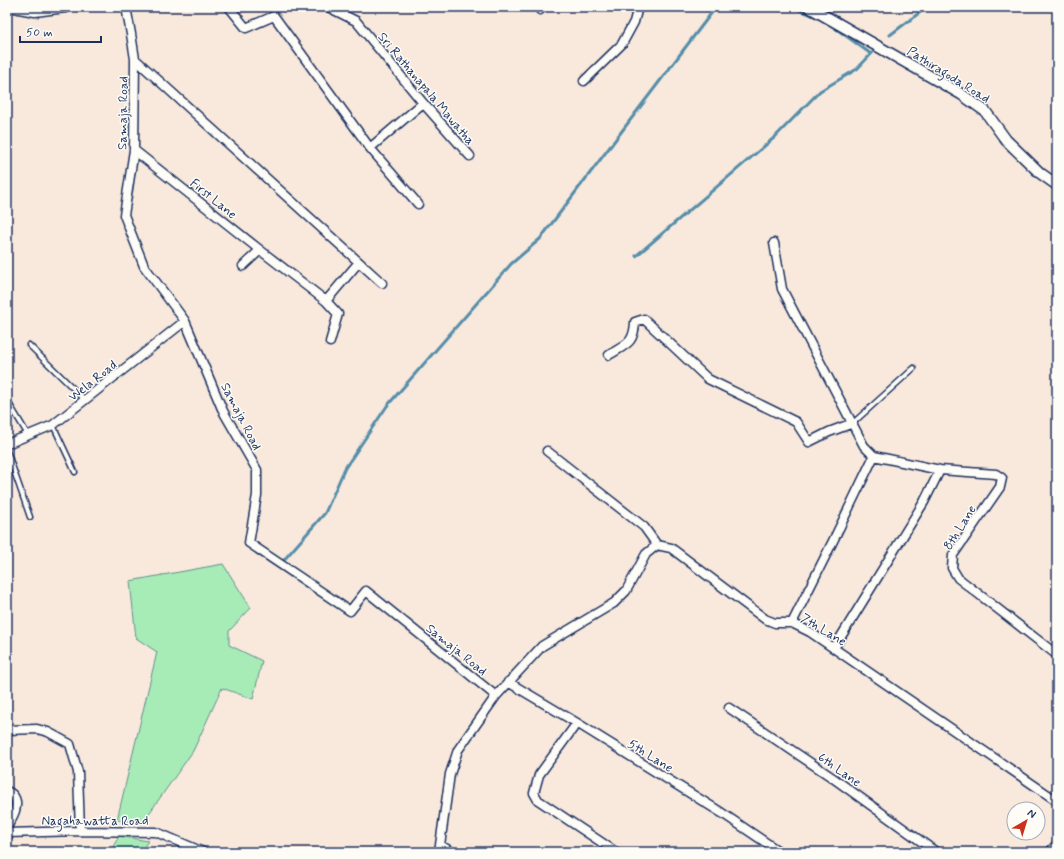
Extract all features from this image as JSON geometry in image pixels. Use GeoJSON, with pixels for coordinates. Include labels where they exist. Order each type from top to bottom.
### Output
{"type":"FeatureCollection","features":[{"type":"Feature","properties":{"kind":"main road"},"geometry":{"type":"LineString","coordinates":[[1054,852],[1057,848]]}},
{"type":"Feature","properties":{"kind":"street"},"geometry":{"type":"LineString","coordinates":[[14,7],[36,9],[65,7]]}},
{"type":"Feature","properties":{"kind":"street","name":"Samaja Road"},"geometry":{"type":"LineString","coordinates":[[126,7],[134,59],[134,150],[124,215],[144,266],[185,321],[223,411],[257,470],[257,495],[249,543],[350,611],[366,591],[496,696]]}},
{"type":"Feature","properties":{"kind":"street"},"geometry":{"type":"LineString","coordinates":[[229,7],[246,28],[274,16],[370,148],[418,204]]}},
{"type":"Feature","properties":{"kind":"street","name":"Sri Rathanapala Mawatha"},"geometry":{"type":"LineString","coordinates":[[328,7],[356,21],[423,103],[470,156]]}},
{"type":"Feature","properties":{"kind":"street"},"geometry":{"type":"LineString","coordinates":[[584,81],[622,44],[634,22],[638,7]]}},
{"type":"Feature","properties":{"kind":"street","name":"Pathiragoda Road"},"geometry":{"type":"LineString","coordinates":[[809,7],[961,94],[986,111],[1006,140],[1040,173],[1057,185]]}},
{"type":"Feature","properties":{"kind":"street"},"geometry":{"type":"LineString","coordinates":[[134,59],[382,283]]}},
{"type":"Feature","properties":{"kind":"street"},"geometry":{"type":"LineString","coordinates":[[370,148],[423,103]]}},
{"type":"Feature","properties":{"kind":"street","name":"First Lane"},"geometry":{"type":"LineString","coordinates":[[134,150],[326,302],[338,314],[330,342]]}},
{"type":"Feature","properties":{"kind":"street"},"geometry":{"type":"LineString","coordinates":[[774,243],[782,288],[864,446],[874,456],[792,623]]}},
{"type":"Feature","properties":{"kind":"street"},"geometry":{"type":"LineString","coordinates":[[243,266],[260,250]]}},
{"type":"Feature","properties":{"kind":"street"},"geometry":{"type":"LineString","coordinates":[[326,302],[359,262]]}},
{"type":"Feature","properties":{"kind":"street"},"geometry":{"type":"LineString","coordinates":[[609,355],[629,343],[635,334],[635,322],[644,320],[708,378],[796,422],[810,442],[829,432],[853,423]]}},
{"type":"Feature","properties":{"kind":"street","name":"Wela Road"},"geometry":{"type":"LineString","coordinates":[[7,444],[53,425],[185,321]]}},
{"type":"Feature","properties":{"kind":"street"},"geometry":{"type":"LineString","coordinates":[[452,852],[439,848],[450,774],[458,750],[496,696],[542,646],[614,603],[626,591],[646,554],[656,545],[644,527],[547,451]]}},
{"type":"Feature","properties":{"kind":"street","name":"8th Lane"},"geometry":{"type":"LineString","coordinates":[[874,456],[940,470],[996,474],[1002,478],[1000,486],[953,555],[952,568],[958,578],[1057,654]]}},
{"type":"Feature","properties":{"kind":"street"},"geometry":{"type":"LineString","coordinates":[[834,648],[924,502],[940,470]]}},
{"type":"Feature","properties":{"kind":"street","name":"7th Lane"},"geometry":{"type":"LineString","coordinates":[[656,545],[671,548],[765,619],[775,622],[792,623],[810,632],[1057,801]]}},
{"type":"Feature","properties":{"kind":"street","name":"5th Lane"},"geometry":{"type":"LineString","coordinates":[[508,682],[722,812],[780,852]]}},
{"type":"Feature","properties":{"kind":"street","name":"6th Lane"},"geometry":{"type":"LineString","coordinates":[[729,708],[833,778],[936,852]]}},
{"type":"Feature","properties":{"kind":"street"},"geometry":{"type":"LineString","coordinates":[[577,723],[539,775],[534,793],[538,800],[616,852]]}},
{"type":"Feature","properties":{"kind":"street"},"geometry":{"type":"LineString","coordinates":[[7,730],[37,729],[48,732],[70,744],[78,772],[80,832]]}},
{"type":"Feature","properties":{"kind":"street"},"geometry":{"type":"LineString","coordinates":[[7,791],[13,795],[16,804],[14,816],[7,827]]}},
{"type":"Feature","properties":{"kind":"street","name":"Nagahawatta Road"},"geometry":{"type":"LineString","coordinates":[[7,833],[156,832],[203,852]]}},
{"type":"Feature","properties":{"kind":"lane"},"geometry":{"type":"LineString","coordinates":[[29,345],[86,400]]}},
{"type":"Feature","properties":{"kind":"lane"},"geometry":{"type":"LineString","coordinates":[[853,423],[914,368]]}},
{"type":"Feature","properties":{"kind":"lane"},"geometry":{"type":"LineString","coordinates":[[7,400],[28,435]]}},
{"type":"Feature","properties":{"kind":"lane"},"geometry":{"type":"LineString","coordinates":[[53,425],[75,472]]}},
{"type":"Feature","properties":{"kind":"lane"},"geometry":{"type":"LineString","coordinates":[[7,451],[30,517]]}},
{"type":"Feature","properties":{"kind":"green space"},"geometry":{"type":"Polygon","coordinates":[[[223,564],[251,608],[229,631],[229,645],[262,661],[253,699],[222,688],[193,751],[143,822],[117,820],[157,652],[136,638],[130,581],[223,564]]]}},
{"type":"Feature","properties":{"kind":"green space"},"geometry":{"type":"Polygon","coordinates":[[[119,836],[148,841],[140,852],[110,852],[119,836]]]}},
{"type":"Feature","properties":{"kind":"waterway"},"geometry":{"type":"LineString","coordinates":[[283,561],[325,513],[345,468],[387,406],[511,264],[540,239],[716,7]]}},
{"type":"Feature","properties":{"kind":"waterway"},"geometry":{"type":"LineString","coordinates":[[793,7],[819,18]]}},
{"type":"Feature","properties":{"kind":"waterway"},"geometry":{"type":"LineString","coordinates":[[890,35],[927,7]]}},
{"type":"Feature","properties":{"kind":"waterway"},"geometry":{"type":"LineString","coordinates":[[831,25],[871,54]]}},
{"type":"Feature","properties":{"kind":"waterway"},"geometry":{"type":"LineString","coordinates":[[636,256],[775,137],[820,91],[857,69],[875,50]]}}]}
